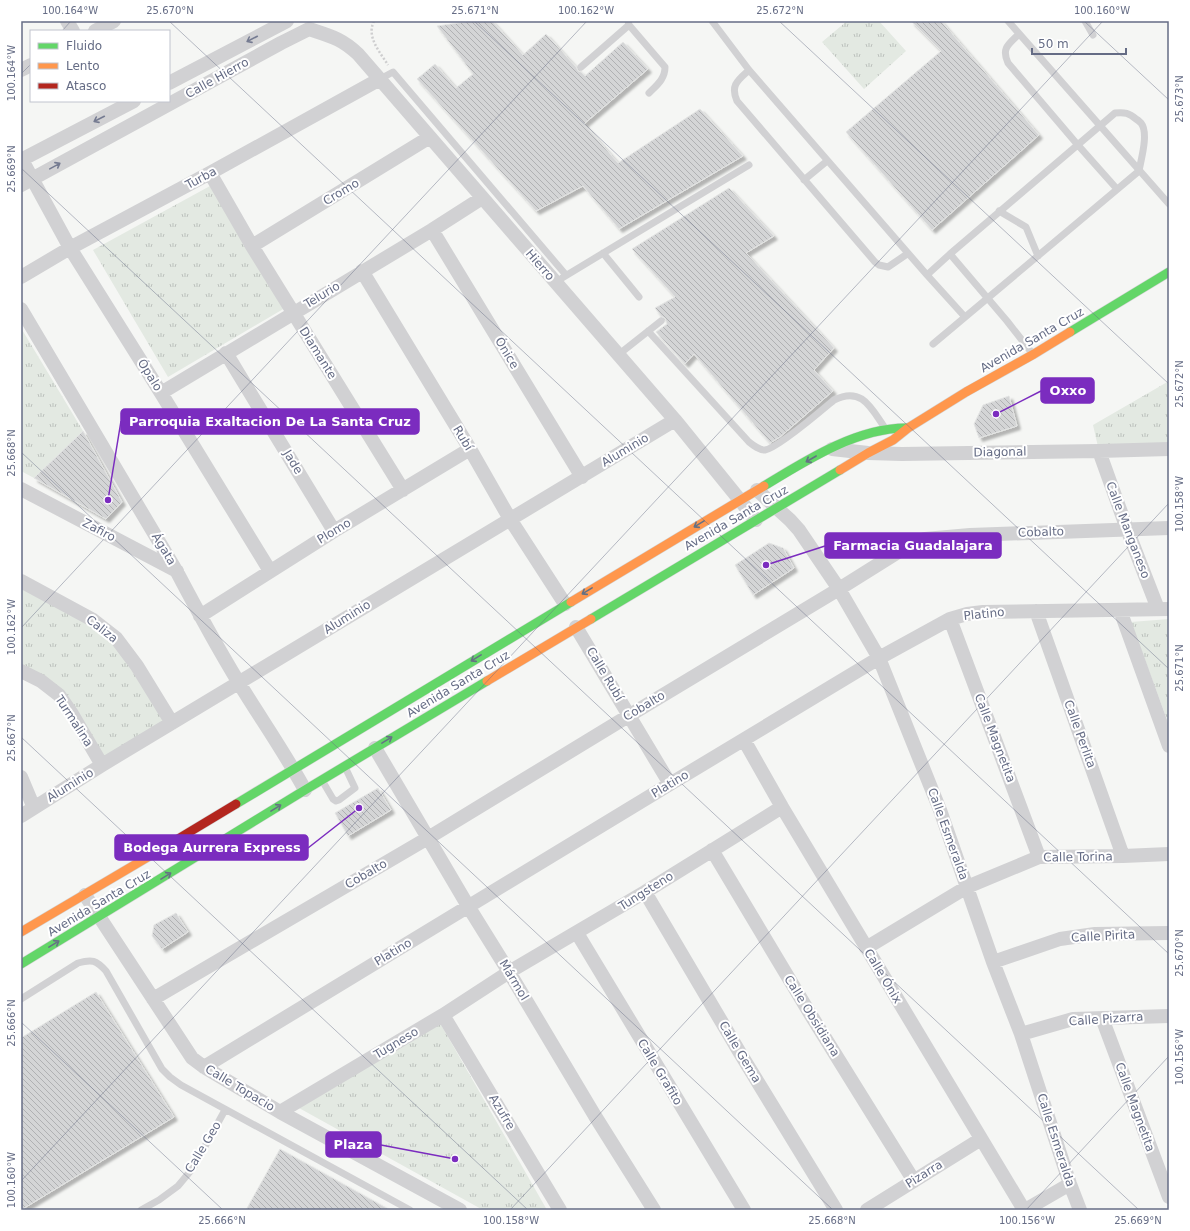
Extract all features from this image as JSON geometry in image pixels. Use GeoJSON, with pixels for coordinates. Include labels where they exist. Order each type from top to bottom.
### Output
{"type":"FeatureCollection","features":[{"type":"Feature","properties":{"kind":"street"},"geometry":{"type":"LineString","coordinates":[[67,21],[72,30]]}},
{"type":"Feature","properties":{"kind":"street"},"geometry":{"type":"LineString","coordinates":[[97,30],[114,21]]}},
{"type":"Feature","properties":{"kind":"street","name":"Calle Hierro"},"geometry":{"type":"LineString","coordinates":[[170,82],[267,25],[287,21]]}},
{"type":"Feature","properties":{"kind":"street"},"geometry":{"type":"LineString","coordinates":[[267,25],[281,43]]}},
{"type":"Feature","properties":{"kind":"street","name":"Calle Hierro"},"geometry":{"type":"LineString","coordinates":[[27,182],[281,43],[306,25]]}},
{"type":"Feature","properties":{"kind":"street","name":"Hierro"},"geometry":{"type":"LineString","coordinates":[[306,25],[349,45],[386,75],[430,137],[482,198],[560,279],[618,355],[675,420],[756,520]]}},
{"type":"Feature","properties":{"kind":"street"},"geometry":{"type":"LineString","coordinates":[[21,70],[30,66]]}},
{"type":"Feature","properties":{"kind":"street","name":"Turba"},"geometry":{"type":"LineString","coordinates":[[21,277],[70,248],[210,173],[386,75]]}},
{"type":"Feature","properties":{"kind":"street"},"geometry":{"type":"LineString","coordinates":[[21,159],[132,102]]}},
{"type":"Feature","properties":{"kind":"street","name":"Cromo"},"geometry":{"type":"LineString","coordinates":[[252,246],[430,137]]}},
{"type":"Feature","properties":{"kind":"street","name":"Ópalo"},"geometry":{"type":"LineString","coordinates":[[21,159],[27,182],[161,393],[270,571]]}},
{"type":"Feature","properties":{"kind":"street","name":"Diamante"},"geometry":{"type":"LineString","coordinates":[[210,173],[252,246],[403,490]]}},
{"type":"Feature","properties":{"kind":"street","name":"Telurio"},"geometry":{"type":"LineString","coordinates":[[161,393],[293,312],[432,230],[482,198]]}},
{"type":"Feature","properties":{"kind":"street","name":"Ónice"},"geometry":{"type":"LineString","coordinates":[[432,230],[582,477]]}},
{"type":"Feature","properties":{"kind":"street","name":"Rubí"},"geometry":{"type":"LineString","coordinates":[[362,271],[470,449],[510,519],[565,604]]}},
{"type":"Feature","properties":{"kind":"street","name":"Avenida Santa Cruz"},"geometry":{"type":"LineString","coordinates":[[21,932],[85,895],[293,768],[756,490],[818,455],[855,439],[890,435],[908,428],[1169,272]]}},
{"type":"Feature","properties":{"kind":"street","name":"Ágata"},"geometry":{"type":"LineString","coordinates":[[21,309],[177,572],[200,616],[239,683],[293,768],[305,790]]}},
{"type":"Feature","properties":{"kind":"street","name":"Jade"},"geometry":{"type":"LineString","coordinates":[[226,353],[334,531]]}},
{"type":"Feature","properties":{"kind":"street","name":"Aluminio"},"geometry":{"type":"LineString","coordinates":[[21,816],[102,765],[675,420]]}},
{"type":"Feature","properties":{"kind":"street"},"geometry":{"type":"LineString","coordinates":[[890,435],[902,454]]}},
{"type":"Feature","properties":{"kind":"street","name":"Avenida Santa Cruz"},"geometry":{"type":"LineString","coordinates":[[21,964],[305,790],[868,453],[890,435]]}},
{"type":"Feature","properties":{"kind":"street","name":"Plomo"},"geometry":{"type":"LineString","coordinates":[[200,616],[334,531],[470,449]]}},
{"type":"Feature","properties":{"kind":"street","name":"Diagonal"},"geometry":{"type":"LineString","coordinates":[[832,449],[868,453],[902,454],[1169,449]]}},
{"type":"Feature","properties":{"kind":"street","name":"Calle Manganeso"},"geometry":{"type":"LineString","coordinates":[[1099,451],[1127,529],[1164,609]]}},
{"type":"Feature","properties":{"kind":"street","name":"Zafiro"},"geometry":{"type":"LineString","coordinates":[[21,488],[177,572]]}},
{"type":"Feature","properties":{"kind":"street","name":"Calle Esmeralda"},"geometry":{"type":"LineString","coordinates":[[756,490],[799,530],[839,589],[879,658],[940,810],[993,962],[1021,1034],[1070,1184],[1080,1210]]}},
{"type":"Feature","properties":{"kind":"street","name":"Cobalto"},"geometry":{"type":"LineString","coordinates":[[153,999],[428,838],[839,589],[906,546],[925,540],[970,535],[1169,528]]}},
{"type":"Feature","properties":{"kind":"street","name":"Caliza"},"geometry":{"type":"LineString","coordinates":[[21,581],[93,620],[116,638],[137,666],[172,723]]}},
{"type":"Feature","properties":{"kind":"street","name":"Platino"},"geometry":{"type":"LineString","coordinates":[[204,1067],[879,658],[950,619],[967,614],[983,612],[1164,609]]}},
{"type":"Feature","properties":{"kind":"street"},"geometry":{"type":"LineString","coordinates":[[1120,610],[1169,746]]}},
{"type":"Feature","properties":{"kind":"street","name":"Calle Perlita"},"geometry":{"type":"LineString","coordinates":[[1036,611],[1124,856]]}},
{"type":"Feature","properties":{"kind":"street","name":"Calle Magnetita"},"geometry":{"type":"LineString","coordinates":[[950,619],[1039,857]]}},
{"type":"Feature","properties":{"kind":"street","name":"Calle Rubí"},"geometry":{"type":"LineString","coordinates":[[576,627],[670,784]]}},
{"type":"Feature","properties":{"kind":"street","name":"Turmalina"},"geometry":{"type":"LineString","coordinates":[[21,671],[41,681],[59,695],[102,765]]}},
{"type":"Feature","properties":{"kind":"street","name":"Calle Ónix"},"geometry":{"type":"LineString","coordinates":[[744,740],[782,807],[1024,1210]]}},
{"type":"Feature","properties":{"kind":"street","name":"Mármol"},"geometry":{"type":"LineString","coordinates":[[375,748],[468,906],[595,1116],[654,1210]]}},
{"type":"Feature","properties":{"kind":"street"},"geometry":{"type":"LineString","coordinates":[[21,777],[34,808]]}},
{"type":"Feature","properties":{"kind":"street","name":"Tungsteno"},"geometry":{"type":"LineString","coordinates":[[509,972],[645,892],[782,807]]}},
{"type":"Feature","properties":{"kind":"street","name":"Calle Obsidiana"},"geometry":{"type":"LineString","coordinates":[[712,850],[809,1012],[914,1181]]}},
{"type":"Feature","properties":{"kind":"street","name":"Calle Torina"},"geometry":{"type":"LineString","coordinates":[[866,948],[967,887],[1039,857],[1169,854]]}},
{"type":"Feature","properties":{"kind":"street","name":"Calle Gema"},"geometry":{"type":"LineString","coordinates":[[645,892],[740,1053],[836,1210]]}},
{"type":"Feature","properties":{"kind":"street","name":"Calle Topacio"},"geometry":{"type":"LineString","coordinates":[[85,895],[192,1058],[204,1067],[280,1112],[460,1210]]}},
{"type":"Feature","properties":{"kind":"street","name":"Calle Grafito"},"geometry":{"type":"LineString","coordinates":[[577,933],[744,1210]]}},
{"type":"Feature","properties":{"kind":"street","name":"Calle Pirita"},"geometry":{"type":"LineString","coordinates":[[993,962],[1060,939],[1095,934],[1169,933]]}},
{"type":"Feature","properties":{"kind":"street","name":"Tugneso"},"geometry":{"type":"LineString","coordinates":[[280,1112],[444,1015],[509,972]]}},
{"type":"Feature","properties":{"kind":"street","name":"Azufre"},"geometry":{"type":"LineString","coordinates":[[444,1015],[560,1210]]}},
{"type":"Feature","properties":{"kind":"street","name":"Calle Pizarra"},"geometry":{"type":"LineString","coordinates":[[1021,1034],[1073,1019],[1169,1016]]}},
{"type":"Feature","properties":{"kind":"street","name":"Calle Magnetita"},"geometry":{"type":"LineString","coordinates":[[1102,1018],[1169,1198]]}},
{"type":"Feature","properties":{"kind":"street","name":"Pizarra"},"geometry":{"type":"LineString","coordinates":[[867,1210],[981,1138]]}},
{"type":"Feature","properties":{"kind":"street"},"geometry":{"type":"LineString","coordinates":[[1024,1210],[1070,1184]]}},
{"type":"Feature","properties":{"kind":"lane"},"geometry":{"type":"LineString","coordinates":[[712,21],[749,70],[907,254],[965,317]]}},
{"type":"Feature","properties":{"kind":"lane"},"geometry":{"type":"LineString","coordinates":[[1008,21],[1169,204]]}},
{"type":"Feature","properties":{"kind":"lane"},"geometry":{"type":"LineString","coordinates":[[1085,21],[1093,35]]}},
{"type":"Feature","properties":{"kind":"lane"},"geometry":{"type":"LineString","coordinates":[[581,67],[628,23],[665,67],[665,74],[662,80],[649,93]]}},
{"type":"Feature","properties":{"kind":"lane"},"geometry":{"type":"LineString","coordinates":[[1019,34],[1006,47],[1005,57],[1008,62],[1077,144],[1118,189]]}},
{"type":"Feature","properties":{"kind":"lane"},"geometry":{"type":"LineString","coordinates":[[749,70],[736,82],[734,94],[737,101],[804,180],[879,265],[888,267],[907,254]]}},
{"type":"Feature","properties":{"kind":"lane"},"geometry":{"type":"LineString","coordinates":[[386,75],[560,279],[749,165]]}},
{"type":"Feature","properties":{"kind":"lane"},"geometry":{"type":"LineString","coordinates":[[927,275],[1077,144],[1116,113],[1125,112],[1133,116],[1142,124],[1145,131],[1139,171],[933,344]]}},
{"type":"Feature","properties":{"kind":"lane"},"geometry":{"type":"LineString","coordinates":[[804,180],[827,161]]}},
{"type":"Feature","properties":{"kind":"lane"},"geometry":{"type":"LineString","coordinates":[[999,211],[1026,227],[1038,256]]}},
{"type":"Feature","properties":{"kind":"lane"},"geometry":{"type":"LineString","coordinates":[[603,253],[639,297]]}},
{"type":"Feature","properties":{"kind":"lane"},"geometry":{"type":"LineString","coordinates":[[950,254],[1034,354]]}},
{"type":"Feature","properties":{"kind":"lane"},"geometry":{"type":"LineString","coordinates":[[618,355],[660,321]]}},
{"type":"Feature","properties":{"kind":"lane"},"geometry":{"type":"LineString","coordinates":[[648,331],[749,442],[759,449],[764,450],[776,446],[834,400],[850,394],[855,395],[868,404],[890,435]]}},
{"type":"Feature","properties":{"kind":"lane"},"geometry":{"type":"LineString","coordinates":[[322,780],[333,799],[336,801],[339,800],[355,788],[345,766]]}},
{"type":"Feature","properties":{"kind":"lane"},"geometry":{"type":"LineString","coordinates":[[21,999],[78,963],[88,960],[96,961],[106,971],[162,1069],[180,1085],[410,1210]]}},
{"type":"Feature","properties":{"kind":"lane","name":"Calle Geo"},"geometry":{"type":"LineString","coordinates":[[141,1210],[159,1200],[178,1186],[193,1168],[225,1110]]}},
{"type":"Feature","properties":{"kind":"path"},"geometry":{"type":"LineString","coordinates":[[374,21],[371,29],[372,37],[386,75]]}},
{"type":"Feature","properties":{"kind":"green space"},"geometry":{"type":"Polygon","coordinates":[[[847,21],[879,21],[906,51],[864,89],[822,42],[847,21]]]}},
{"type":"Feature","properties":{"kind":"green space"},"geometry":{"type":"Polygon","coordinates":[[[210,186],[285,308],[168,377],[93,250],[210,186]]]}},
{"type":"Feature","properties":{"kind":"green space"},"geometry":{"type":"Polygon","coordinates":[[[21,328],[83,431],[34,478],[21,471],[21,328]]]}},
{"type":"Feature","properties":{"kind":"green space"},"geometry":{"type":"Polygon","coordinates":[[[1169,381],[1169,449],[1099,451],[1093,425],[1169,381]]]}},
{"type":"Feature","properties":{"kind":"green space"},"geometry":{"type":"Polygon","coordinates":[[[21,581],[116,638],[172,723],[102,765],[72,714],[21,671],[21,581]]]}},
{"type":"Feature","properties":{"kind":"green space"},"geometry":{"type":"Polygon","coordinates":[[[1169,619],[1169,725],[1131,622],[1169,619]]]}},
{"type":"Feature","properties":{"kind":"green space"},"geometry":{"type":"Polygon","coordinates":[[[440,1023],[547,1210],[483,1210],[299,1108],[440,1023]]]}},
{"type":"Feature","properties":{"kind":"building"},"geometry":{"type":"Polygon","coordinates":[[[472,21],[492,21],[523,55],[546,34],[578,71],[585,76],[623,42],[648,69],[584,124],[618,163],[700,109],[743,156],[619,229],[583,186],[536,211],[417,79],[435,64],[456,88],[473,74],[437,26],[472,21]]]}},
{"type":"Feature","properties":{"kind":"building"},"geometry":{"type":"Polygon","coordinates":[[[911,21],[941,21],[1039,135],[932,230],[846,132],[941,51],[911,21]]]}},
{"type":"Feature","properties":{"kind":"building"},"geometry":{"type":"Polygon","coordinates":[[[729,188],[774,236],[746,253],[834,348],[814,370],[833,391],[780,437],[770,443],[694,354],[685,364],[656,332],[667,324],[665,318],[661,316],[655,308],[675,297],[632,249],[729,188]]]}},
{"type":"Feature","properties":{"kind":"building"},"geometry":{"type":"Polygon","coordinates":[[[1009,396],[1017,426],[979,438],[974,424],[983,405],[1009,396]]]}},
{"type":"Feature","properties":{"kind":"building"},"geometry":{"type":"Polygon","coordinates":[[[83,431],[122,502],[106,519],[34,478],[83,431]]]}},
{"type":"Feature","properties":{"kind":"building"},"geometry":{"type":"Polygon","coordinates":[[[769,543],[783,548],[794,568],[753,595],[735,565],[769,543]]]}},
{"type":"Feature","properties":{"kind":"building"},"geometry":{"type":"Polygon","coordinates":[[[378,788],[391,810],[348,836],[335,813],[378,788]]]}},
{"type":"Feature","properties":{"kind":"building"},"geometry":{"type":"Polygon","coordinates":[[[176,913],[188,932],[162,949],[152,936],[154,925],[176,913]]]}},
{"type":"Feature","properties":{"kind":"building"},"geometry":{"type":"Polygon","coordinates":[[[96,992],[174,1117],[21,1210],[21,1038],[96,992]]]}},
{"type":"Feature","properties":{"kind":"building"},"geometry":{"type":"Polygon","coordinates":[[[280,1149],[390,1210],[246,1210],[280,1149]]]}},
{"type":"Feature","properties":{"kind":"traffic: fast"},"geometry":{"type":"LineString","coordinates":[[1070,332],[1169,272]]}},
{"type":"Feature","properties":{"kind":"traffic: fast"},"geometry":{"type":"LineString","coordinates":[[764,486],[796,466],[850,440],[887,429],[906,428]]}},
{"type":"Feature","properties":{"kind":"traffic: fast"},"geometry":{"type":"LineString","coordinates":[[591,619],[840,470]]}},
{"type":"Feature","properties":{"kind":"traffic: fast"},"geometry":{"type":"LineString","coordinates":[[236,804],[571,602]]}},
{"type":"Feature","properties":{"kind":"traffic: fast"},"geometry":{"type":"LineString","coordinates":[[21,964],[305,790],[487,681]]}},
{"type":"Feature","properties":{"kind":"traffic: slow"},"geometry":{"type":"LineString","coordinates":[[840,470],[893,440],[908,428],[966,392],[1070,332]]}},
{"type":"Feature","properties":{"kind":"traffic: slow"},"geometry":{"type":"LineString","coordinates":[[571,602],[764,486]]}},
{"type":"Feature","properties":{"kind":"traffic: slow"},"geometry":{"type":"LineString","coordinates":[[487,681],[591,619]]}},
{"type":"Feature","properties":{"kind":"traffic: slow"},"geometry":{"type":"LineString","coordinates":[[21,932],[153,854]]}},
{"type":"Feature","properties":{"kind":"traffic: jam"},"geometry":{"type":"LineString","coordinates":[[153,854],[236,804]]}},
{"type":"Feature","properties":{"kind":"place","name":"Oxxo"},"geometry":{"type":"Point","coordinates":[996,414]}},
{"type":"Feature","properties":{"kind":"place","name":"Parroquia Exaltacion De La Santa Cruz"},"geometry":{"type":"Point","coordinates":[108,500]}},
{"type":"Feature","properties":{"kind":"place","name":"Farmacia Guadalajara"},"geometry":{"type":"Point","coordinates":[766,565]}},
{"type":"Feature","properties":{"kind":"place","name":"Bodega Aurrera Express"},"geometry":{"type":"Point","coordinates":[359,808]}},
{"type":"Feature","properties":{"kind":"place","name":"Plaza"},"geometry":{"type":"Point","coordinates":[455,1159]}}]}
